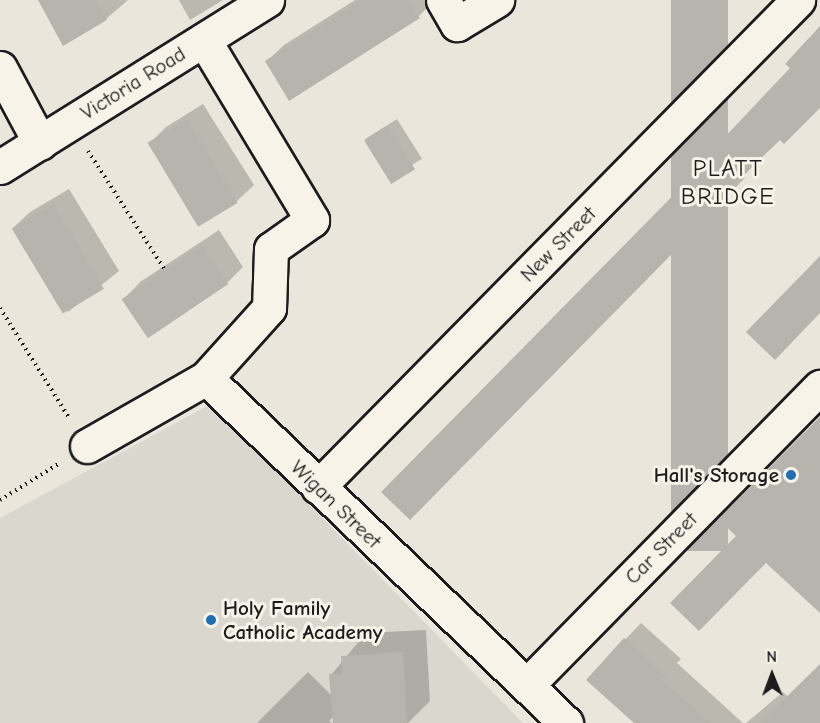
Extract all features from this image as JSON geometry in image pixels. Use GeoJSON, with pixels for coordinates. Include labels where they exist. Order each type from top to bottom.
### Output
{"type":"FeatureCollection","features":[{"type":"Feature","properties":{"kind":"street","name":"Victoria Road"},"geometry":{"type":"LineString","coordinates":[[0,167],[267,0]]}},
{"type":"Feature","properties":{"kind":"street"},"geometry":{"type":"LineString","coordinates":[[443,0],[457,24],[497,0]]}},
{"type":"Feature","properties":{"kind":"street","name":"New Street"},"geometry":{"type":"LineString","coordinates":[[318,487],[798,0]]}},
{"type":"Feature","properties":{"kind":"street"},"geometry":{"type":"LineString","coordinates":[[87,446],[206,378],[269,308],[271,249],[312,220],[204,40]]}},
{"type":"Feature","properties":{"kind":"street"},"geometry":{"type":"LineString","coordinates":[[0,68],[40,143]]}},
{"type":"Feature","properties":{"kind":"street","name":"Wigan Street"},"geometry":{"type":"LineString","coordinates":[[206,378],[566,723]]}},
{"type":"Feature","properties":{"kind":"street","name":"Car Street"},"geometry":{"type":"LineString","coordinates":[[527,685],[820,387]]}},
{"type":"Feature","properties":{"kind":"path"},"geometry":{"type":"LineString","coordinates":[[70,122],[165,270]]}},
{"type":"Feature","properties":{"kind":"path"},"geometry":{"type":"LineString","coordinates":[[0,308],[87,446],[0,500]]}},
{"type":"Feature","properties":{"kind":"shaded area","name":"Holy Family Catholic Academy"},"geometry":{"type":"Polygon","coordinates":[[[211,404],[523,723],[0,723],[0,518],[211,404]]]}},
{"type":"Feature","properties":{"kind":"building"},"geometry":{"type":"Polygon","coordinates":[[[38,0],[96,0],[107,20],[63,46],[38,0]]]}},
{"type":"Feature","properties":{"kind":"building"},"geometry":{"type":"Polygon","coordinates":[[[362,0],[408,0],[420,18],[289,101],[265,61],[362,0]]]}},
{"type":"Feature","properties":{"kind":"building"},"geometry":{"type":"Polygon","coordinates":[[[671,0],[728,0],[728,551],[671,551],[671,0]]]}},
{"type":"Feature","properties":{"kind":"building"},"geometry":{"type":"Polygon","coordinates":[[[820,26],[820,108],[784,144],[780,140],[752,167],[727,193],[730,195],[410,520],[381,492],[706,162],[703,160],[790,68],[785,64],[820,26]]]}},
{"type":"Feature","properties":{"kind":"building"},"geometry":{"type":"Polygon","coordinates":[[[187,119],[237,203],[198,227],[148,143],[187,119]]]}},
{"type":"Feature","properties":{"kind":"building"},"geometry":{"type":"Polygon","coordinates":[[[388,126],[415,169],[391,184],[364,141],[388,126]]]}},
{"type":"Feature","properties":{"kind":"building"},"geometry":{"type":"Polygon","coordinates":[[[53,204],[104,289],[63,314],[12,229],[53,204]]]}},
{"type":"Feature","properties":{"kind":"building"},"geometry":{"type":"Polygon","coordinates":[[[202,245],[228,284],[148,338],[122,299],[202,245]]]}},
{"type":"Feature","properties":{"kind":"building"},"geometry":{"type":"Polygon","coordinates":[[[820,256],[820,313],[775,360],[746,332],[820,256]]]}},
{"type":"Feature","properties":{"kind":"building","name":"Hall's Storage"},"geometry":{"type":"Polygon","coordinates":[[[820,417],[820,613],[766,563],[699,631],[670,603],[736,536],[718,519],[820,417]]]}},
{"type":"Feature","properties":{"kind":"building"},"geometry":{"type":"Polygon","coordinates":[[[624,638],[666,676],[662,680],[710,723],[634,723],[586,680],[624,638]]]}},
{"type":"Feature","properties":{"kind":"building"},"geometry":{"type":"Polygon","coordinates":[[[403,652],[407,723],[333,723],[329,674],[342,674],[341,656],[403,652]]]}},
{"type":"Feature","properties":{"kind":"building"},"geometry":{"type":"Polygon","coordinates":[[[820,664],[820,723],[760,723],[820,664]]]}},
{"type":"Feature","properties":{"kind":"place","name":"Hall's Storage"},"geometry":{"type":"Point","coordinates":[791,475]}},
{"type":"Feature","properties":{"kind":"place","name":"Holy Family Catholic Academy"},"geometry":{"type":"Point","coordinates":[211,620]}},
{"type":"Feature","properties":{"kind":"district","name":"PLATT BRIDGE"},"geometry":{"type":"Point","coordinates":[728,183]}}]}
